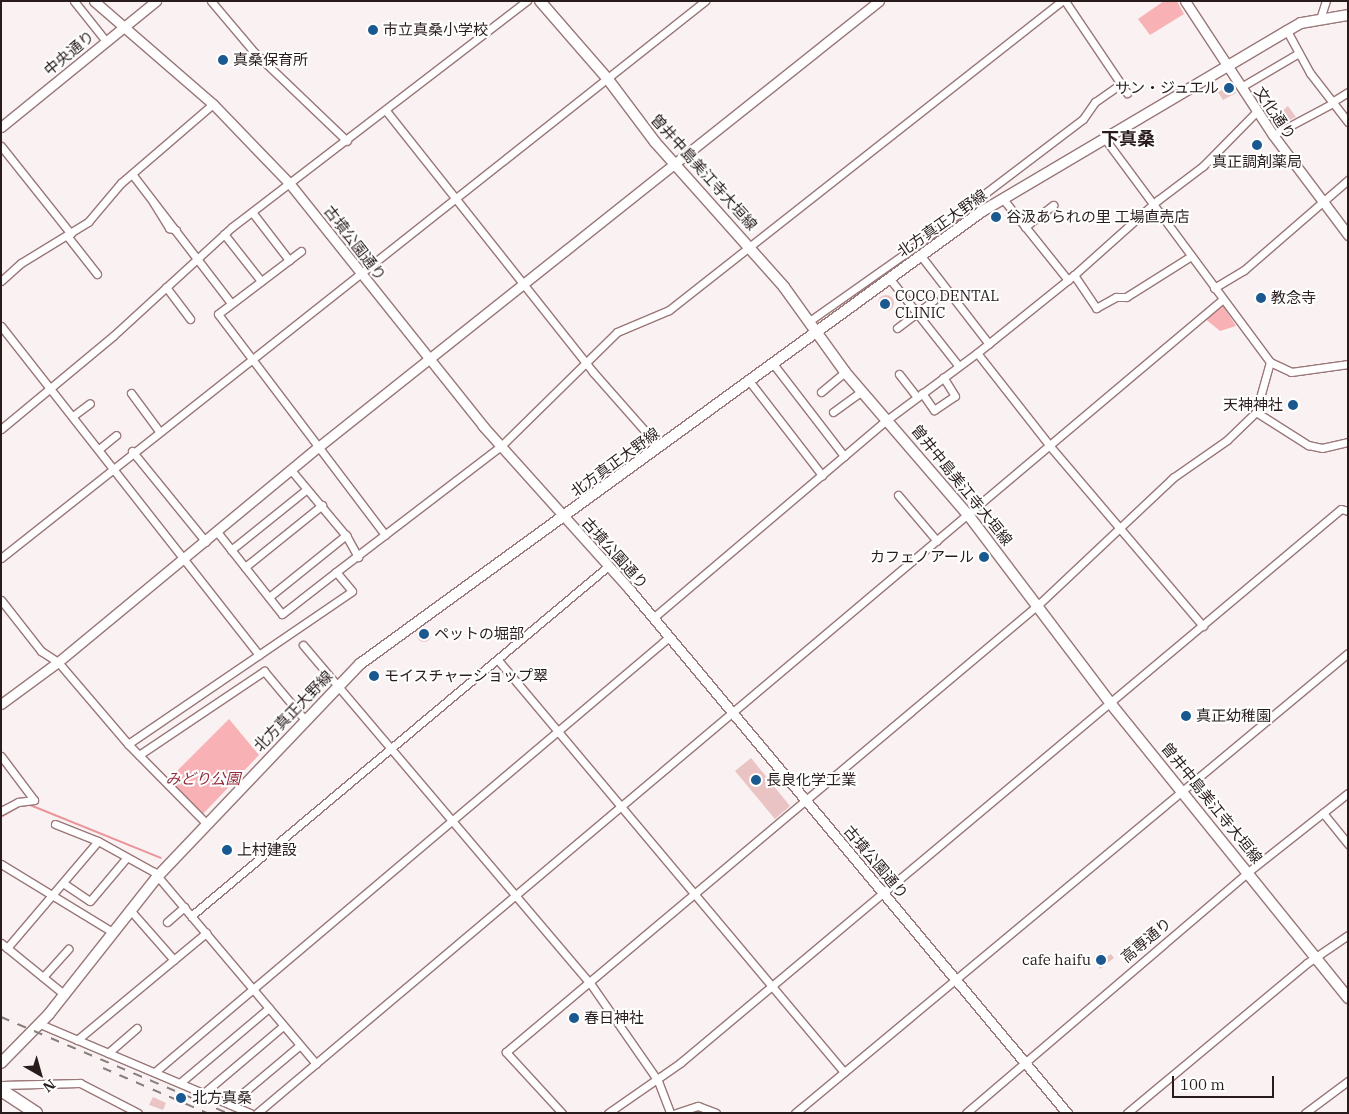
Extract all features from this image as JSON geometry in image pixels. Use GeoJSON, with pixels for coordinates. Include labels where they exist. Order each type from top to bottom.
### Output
{"type":"FeatureCollection","features":[{"type":"Feature","properties":{"kind":"highway"},"geometry":{"type":"LineString","coordinates":[[1,1090],[36,1113]]}},
{"type":"Feature","properties":{"kind":"highway"},"geometry":{"type":"LineString","coordinates":[[1,1098],[24,1113]]}},
{"type":"Feature","properties":{"kind":"main road","name":"曽井中島美江寺大垣線"},"geometry":{"type":"LineString","coordinates":[[540,1],[607,78],[674,164],[751,248],[845,372],[888,419],[969,516],[1039,604],[1111,704],[1182,788],[1314,959],[1348,998]]}},
{"type":"Feature","properties":{"kind":"main road","name":"北方真正大野線"},"geometry":{"type":"LineString","coordinates":[[3,1057],[40,1024],[158,876],[206,824],[338,685],[380,649],[565,518],[921,256],[1003,199],[1287,31],[1320,19],[1348,15]]}},
{"type":"Feature","properties":{"kind":"street"},"geometry":{"type":"LineString","coordinates":[[74,1],[105,40]]}},
{"type":"Feature","properties":{"kind":"street","name":"古墳公園通り"},"geometry":{"type":"LineString","coordinates":[[94,1],[127,26],[214,104],[290,184],[429,359],[607,567],[670,637],[1067,1113]]}},
{"type":"Feature","properties":{"kind":"street","name":"中央通り"},"geometry":{"type":"LineString","coordinates":[[1,127],[105,40],[127,26],[156,1]]}},
{"type":"Feature","properties":{"kind":"street"},"geometry":{"type":"LineString","coordinates":[[211,1],[255,53],[347,141]]}},
{"type":"Feature","properties":{"kind":"street"},"geometry":{"type":"LineString","coordinates":[[1,429],[51,389],[224,234],[387,112],[527,1]]}},
{"type":"Feature","properties":{"kind":"street"},"geometry":{"type":"LineString","coordinates":[[1,558],[113,466],[705,1]]}},
{"type":"Feature","properties":{"kind":"street"},"geometry":{"type":"LineString","coordinates":[[1,704],[58,662],[185,557],[218,533],[317,448],[522,283],[879,1]]}},
{"type":"Feature","properties":{"kind":"street"},"geometry":{"type":"LineString","coordinates":[[218,533],[282,614],[502,445],[617,332],[669,310],[744,249],[751,248],[1061,1]]}},
{"type":"Feature","properties":{"kind":"street"},"geometry":{"type":"LineString","coordinates":[[1065,1],[1127,93]]}},
{"type":"Feature","properties":{"kind":"street","name":"文化通り"},"geometry":{"type":"LineString","coordinates":[[1185,1],[1273,135],[1348,235]]}},
{"type":"Feature","properties":{"kind":"street"},"geometry":{"type":"LineString","coordinates":[[1320,19],[1326,1]]}},
{"type":"Feature","properties":{"kind":"street"},"geometry":{"type":"LineString","coordinates":[[1287,31],[1332,102],[1348,122]]}},
{"type":"Feature","properties":{"kind":"street"},"geometry":{"type":"LineString","coordinates":[[1241,87],[1300,53]]}},
{"type":"Feature","properties":{"kind":"street"},"geometry":{"type":"LineString","coordinates":[[808,322],[917,246],[1083,119],[1095,102],[1122,84]]}},
{"type":"Feature","properties":{"kind":"street"},"geometry":{"type":"LineString","coordinates":[[1273,135],[1348,92]]}},
{"type":"Feature","properties":{"kind":"street"},"geometry":{"type":"LineString","coordinates":[[1,281],[21,263],[69,236],[88,222],[132,174],[214,104]]}},
{"type":"Feature","properties":{"kind":"street"},"geometry":{"type":"LineString","coordinates":[[653,618],[888,419],[958,365],[989,344],[1071,278],[1153,206],[1204,166],[1257,111]]}},
{"type":"Feature","properties":{"kind":"street"},"geometry":{"type":"LineString","coordinates":[[387,112],[585,362],[645,431]]}},
{"type":"Feature","properties":{"kind":"street"},"geometry":{"type":"LineString","coordinates":[[1105,139],[1270,362],[1291,372],[1348,364]]}},
{"type":"Feature","properties":{"kind":"street"},"geometry":{"type":"LineString","coordinates":[[1,146],[97,274]]}},
{"type":"Feature","properties":{"kind":"street"},"geometry":{"type":"LineString","coordinates":[[132,174],[152,202],[159,205],[231,303]]}},
{"type":"Feature","properties":{"kind":"street"},"geometry":{"type":"LineString","coordinates":[[1214,288],[1244,270],[1348,180]]}},
{"type":"Feature","properties":{"kind":"street"},"geometry":{"type":"LineString","coordinates":[[1003,199],[1096,308],[1116,297],[1126,297],[1191,256]]}},
{"type":"Feature","properties":{"kind":"street"},"geometry":{"type":"LineString","coordinates":[[1025,227],[1053,205]]}},
{"type":"Feature","properties":{"kind":"street"},"geometry":{"type":"LineString","coordinates":[[252,212],[289,260]]}},
{"type":"Feature","properties":{"kind":"street"},"geometry":{"type":"LineString","coordinates":[[224,234],[261,281]]}},
{"type":"Feature","properties":{"kind":"street"},"geometry":{"type":"LineString","coordinates":[[302,251],[218,314],[317,448],[385,535]]}},
{"type":"Feature","properties":{"kind":"street"},"geometry":{"type":"LineString","coordinates":[[921,256],[989,344]]}},
{"type":"Feature","properties":{"kind":"street"},"geometry":{"type":"LineString","coordinates":[[890,279],[958,365]]}},
{"type":"Feature","properties":{"kind":"street"},"geometry":{"type":"LineString","coordinates":[[166,287],[190,319]]}},
{"type":"Feature","properties":{"kind":"street"},"geometry":{"type":"LineString","coordinates":[[257,1113],[969,516],[1223,299]]}},
{"type":"Feature","properties":{"kind":"street"},"geometry":{"type":"LineString","coordinates":[[897,328],[934,300]]}},
{"type":"Feature","properties":{"kind":"street"},"geometry":{"type":"LineString","coordinates":[[1,326],[185,557],[259,655]]}},
{"type":"Feature","properties":{"kind":"street"},"geometry":{"type":"LineString","coordinates":[[977,353],[1050,446],[1203,626]]}},
{"type":"Feature","properties":{"kind":"street"},"geometry":{"type":"LineString","coordinates":[[562,1113],[506,1052],[695,891],[1039,604],[1121,530],[1166,484],[1204,458],[1256,412],[1270,362]]}},
{"type":"Feature","properties":{"kind":"street"},"geometry":{"type":"LineString","coordinates":[[774,365],[844,456]]}},
{"type":"Feature","properties":{"kind":"street"},"geometry":{"type":"LineString","coordinates":[[820,392],[845,372]]}},
{"type":"Feature","properties":{"kind":"street"},"geometry":{"type":"LineString","coordinates":[[899,374],[934,410],[955,396],[943,377]]}},
{"type":"Feature","properties":{"kind":"street"},"geometry":{"type":"LineString","coordinates":[[750,382],[822,475]]}},
{"type":"Feature","properties":{"kind":"street"},"geometry":{"type":"LineString","coordinates":[[833,412],[862,391]]}},
{"type":"Feature","properties":{"kind":"street"},"geometry":{"type":"LineString","coordinates":[[131,393],[159,431]]}},
{"type":"Feature","properties":{"kind":"street"},"geometry":{"type":"LineString","coordinates":[[73,416],[90,402]]}},
{"type":"Feature","properties":{"kind":"street"},"geometry":{"type":"LineString","coordinates":[[1256,412],[1308,445],[1322,448],[1348,442]]}},
{"type":"Feature","properties":{"kind":"street"},"geometry":{"type":"LineString","coordinates":[[99,448],[116,435]]}},
{"type":"Feature","properties":{"kind":"street"},"geometry":{"type":"LineString","coordinates":[[132,451],[206,542]]}},
{"type":"Feature","properties":{"kind":"street"},"geometry":{"type":"LineString","coordinates":[[291,470],[346,536],[358,557]]}},
{"type":"Feature","properties":{"kind":"street"},"geometry":{"type":"LineString","coordinates":[[231,550],[307,489]]}},
{"type":"Feature","properties":{"kind":"street"},"geometry":{"type":"LineString","coordinates":[[898,495],[937,542]]}},
{"type":"Feature","properties":{"kind":"street"},"geometry":{"type":"LineString","coordinates":[[245,567],[322,505]]}},
{"type":"Feature","properties":{"kind":"street"},"geometry":{"type":"LineString","coordinates":[[608,1113],[658,1081],[770,985],[884,893],[1342,509],[1348,511]]}},
{"type":"Feature","properties":{"kind":"street"},"geometry":{"type":"LineString","coordinates":[[269,597],[346,536]]}},
{"type":"Feature","properties":{"kind":"street"},"geometry":{"type":"LineString","coordinates":[[190,916],[607,567]]}},
{"type":"Feature","properties":{"kind":"street"},"geometry":{"type":"LineString","coordinates":[[128,744],[352,591],[336,572]]}},
{"type":"Feature","properties":{"kind":"street"},"geometry":{"type":"LineString","coordinates":[[1,600],[41,651],[58,662],[128,744],[206,824]]}},
{"type":"Feature","properties":{"kind":"street"},"geometry":{"type":"LineString","coordinates":[[156,1071],[670,637]]}},
{"type":"Feature","properties":{"kind":"street"},"geometry":{"type":"LineString","coordinates":[[303,645],[590,982],[658,1081],[670,1113]]}},
{"type":"Feature","properties":{"kind":"street"},"geometry":{"type":"LineString","coordinates":[[794,1113],[1182,788],[1348,653]]}},
{"type":"Feature","properties":{"kind":"street"},"geometry":{"type":"LineString","coordinates":[[498,660],[622,808],[695,891],[770,985],[844,1072]]}},
{"type":"Feature","properties":{"kind":"street"},"geometry":{"type":"LineString","coordinates":[[139,755],[264,671],[305,720]]}},
{"type":"Feature","properties":{"kind":"street"},"geometry":{"type":"LineString","coordinates":[[1,756],[34,800],[18,802],[3,809]]}},
{"type":"Feature","properties":{"kind":"street","name":"高専通り"},"geometry":{"type":"LineString","coordinates":[[966,1113],[1024,1061],[1248,872],[1348,793]]}},
{"type":"Feature","properties":{"kind":"street"},"geometry":{"type":"LineString","coordinates":[[1323,814],[1348,844]]}},
{"type":"Feature","properties":{"kind":"street"},"geometry":{"type":"LineString","coordinates":[[56,824],[98,841],[158,876],[316,1064]]}},
{"type":"Feature","properties":{"kind":"street"},"geometry":{"type":"LineString","coordinates":[[65,995],[4,946],[63,883],[98,841]]}},
{"type":"Feature","properties":{"kind":"street"},"geometry":{"type":"LineString","coordinates":[[63,883],[90,901],[127,857]]}},
{"type":"Feature","properties":{"kind":"street"},"geometry":{"type":"LineString","coordinates":[[1,864],[114,933]]}},
{"type":"Feature","properties":{"kind":"street"},"geometry":{"type":"LineString","coordinates":[[167,922],[184,907]]}},
{"type":"Feature","properties":{"kind":"street"},"geometry":{"type":"LineString","coordinates":[[131,911],[174,960]]}},
{"type":"Feature","properties":{"kind":"street"},"geometry":{"type":"LineString","coordinates":[[77,1040],[206,933]]}},
{"type":"Feature","properties":{"kind":"street"},"geometry":{"type":"LineString","coordinates":[[1127,1113],[1314,959],[1348,935]]}},
{"type":"Feature","properties":{"kind":"street"},"geometry":{"type":"LineString","coordinates":[[43,977],[68,949]]}},
{"type":"Feature","properties":{"kind":"street"},"geometry":{"type":"LineString","coordinates":[[180,1082],[269,1008]]}},
{"type":"Feature","properties":{"kind":"street"},"geometry":{"type":"LineString","coordinates":[[40,1024],[156,1071],[250,1113]]}},
{"type":"Feature","properties":{"kind":"street"},"geometry":{"type":"LineString","coordinates":[[205,1092],[283,1026]]}},
{"type":"Feature","properties":{"kind":"street"},"geometry":{"type":"LineString","coordinates":[[108,1052],[137,1028]]}},
{"type":"Feature","properties":{"kind":"street"},"geometry":{"type":"LineString","coordinates":[[231,1104],[299,1046]]}},
{"type":"Feature","properties":{"kind":"street"},"geometry":{"type":"LineString","coordinates":[[1305,1113],[1348,1081]]}},
{"type":"Feature","properties":{"kind":"street"},"geometry":{"type":"LineString","coordinates":[[1,1085],[80,1083],[134,1112]]}},
{"type":"Feature","properties":{"kind":"street"},"geometry":{"type":"LineString","coordinates":[[676,1113],[698,1106],[716,1113]]}},
{"type":"Feature","properties":{"kind":"green space"},"geometry":{"type":"Polygon","coordinates":[[[1164,1],[1177,1],[1184,14],[1150,35],[1138,19],[1164,1]]]}},
{"type":"Feature","properties":{"kind":"green space"},"geometry":{"type":"Polygon","coordinates":[[[1222,304],[1236,326],[1220,331],[1203,317],[1222,304]]]}},
{"type":"Feature","properties":{"kind":"green space","name":"みどり公園"},"geometry":{"type":"Polygon","coordinates":[[[229,719],[259,755],[203,814],[168,780],[229,719]]]}},
{"type":"Feature","properties":{"kind":"building","name":"サン・ジュエル"},"geometry":{"type":"Polygon","coordinates":[[[1231,85],[1236,93],[1223,100],[1218,92],[1231,85]]]}},
{"type":"Feature","properties":{"kind":"building"},"geometry":{"type":"Polygon","coordinates":[[[1288,106],[1296,117],[1276,127],[1267,115],[1273,110],[1277,115],[1288,106]]]}},
{"type":"Feature","properties":{"kind":"building","name":"COCO DENTAL CLINIC"},"geometry":{"type":"Polygon","coordinates":[[[886,295],[894,303],[886,311],[878,303],[886,295]]]}},
{"type":"Feature","properties":{"kind":"building","name":"ペットの堀部"},"geometry":{"type":"Polygon","coordinates":[[[424,628],[429,630],[431,635],[429,640],[424,642],[419,640],[417,635],[419,630],[424,628]]]}},
{"type":"Feature","properties":{"kind":"building","name":"長良化学工業"},"geometry":{"type":"Polygon","coordinates":[[[751,758],[790,806],[775,819],[735,771],[751,758]]]}},
{"type":"Feature","properties":{"kind":"building","name":"cafe haifu"},"geometry":{"type":"Polygon","coordinates":[[[1101,952],[1105,958],[1111,954],[1114,958],[1100,969],[1094,957],[1101,952]]]}},
{"type":"Feature","properties":{"kind":"building"},"geometry":{"type":"Polygon","coordinates":[[[153,1097],[166,1103],[163,1110],[149,1105],[153,1097]]]}},
{"type":"Feature","properties":{"kind":"waterway"},"geometry":{"type":"LineString","coordinates":[[1,817],[20,806],[30,805],[161,858]]}},
{"type":"Feature","properties":{"kind":"railway"},"geometry":{"type":"LineString","coordinates":[[1,1017],[227,1113]]}},
{"type":"Feature","properties":{"kind":"railway"},"geometry":{"type":"LineString","coordinates":[[103,1068],[207,1113]]}},
{"type":"Feature","properties":{"kind":"place","name":"市立真桑小学校"},"geometry":{"type":"Point","coordinates":[373,30]}},
{"type":"Feature","properties":{"kind":"place","name":"真桑保育所"},"geometry":{"type":"Point","coordinates":[223,60]}},
{"type":"Feature","properties":{"kind":"place","name":"サン・ジュエル"},"geometry":{"type":"Point","coordinates":[1229,88]}},
{"type":"Feature","properties":{"kind":"place","name":"真正調剤薬局"},"geometry":{"type":"Point","coordinates":[1257,145]}},
{"type":"Feature","properties":{"kind":"place","name":"谷汲あられの里 工場直売店"},"geometry":{"type":"Point","coordinates":[996,217]}},
{"type":"Feature","properties":{"kind":"place","name":"教念寺"},"geometry":{"type":"Point","coordinates":[1261,298]}},
{"type":"Feature","properties":{"kind":"place","name":"COCO DENTAL CLINIC"},"geometry":{"type":"Point","coordinates":[885,304]}},
{"type":"Feature","properties":{"kind":"place","name":"天神神社"},"geometry":{"type":"Point","coordinates":[1293,405]}},
{"type":"Feature","properties":{"kind":"place","name":"カフェノアール"},"geometry":{"type":"Point","coordinates":[984,557]}},
{"type":"Feature","properties":{"kind":"place","name":"ペットの堀部"},"geometry":{"type":"Point","coordinates":[424,634]}},
{"type":"Feature","properties":{"kind":"place","name":"モイスチャーショップ翠"},"geometry":{"type":"Point","coordinates":[374,676]}},
{"type":"Feature","properties":{"kind":"place","name":"真正幼稚園"},"geometry":{"type":"Point","coordinates":[1186,716]}},
{"type":"Feature","properties":{"kind":"place","name":"長良化学工業"},"geometry":{"type":"Point","coordinates":[756,780]}},
{"type":"Feature","properties":{"kind":"place","name":"上村建設"},"geometry":{"type":"Point","coordinates":[227,850]}},
{"type":"Feature","properties":{"kind":"place","name":"cafe haifu"},"geometry":{"type":"Point","coordinates":[1101,960]}},
{"type":"Feature","properties":{"kind":"place","name":"春日神社"},"geometry":{"type":"Point","coordinates":[574,1018]}},
{"type":"Feature","properties":{"kind":"place","name":"北方真桑"},"geometry":{"type":"Point","coordinates":[181,1098]}},
{"type":"Feature","properties":{"kind":"district","name":"下真桑"},"geometry":{"type":"Point","coordinates":[1128,139]}}]}
